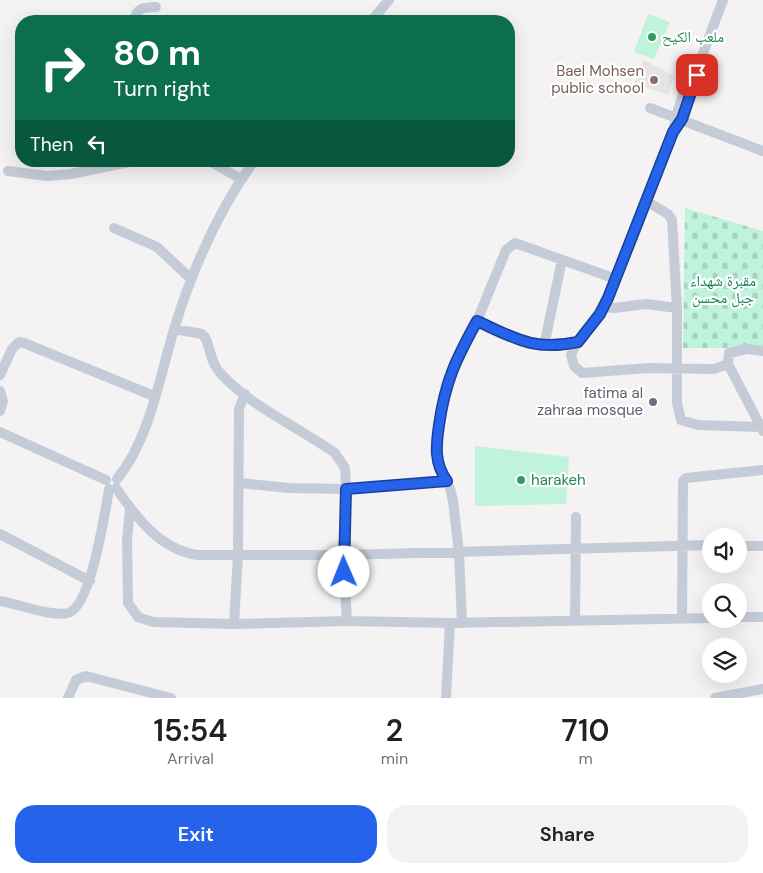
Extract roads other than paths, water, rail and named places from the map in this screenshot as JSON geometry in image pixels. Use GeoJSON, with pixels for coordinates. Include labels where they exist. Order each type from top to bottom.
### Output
{"type":"FeatureCollection","features":[{"type":"Feature","properties":{"kind":"street"},"geometry":{"type":"LineString","coordinates":[[376,15],[389,0]]}},
{"type":"Feature","properties":{"kind":"street"},"geometry":{"type":"LineString","coordinates":[[723,0],[698,67],[692,76],[679,118],[616,279],[604,307],[578,342],[571,355],[574,366],[582,373],[678,368],[714,369],[728,364]]}},
{"type":"Feature","properties":{"kind":"street"},"geometry":{"type":"LineString","coordinates":[[135,15],[137,11],[143,7],[156,7]]}},
{"type":"Feature","properties":{"kind":"street"},"geometry":{"type":"LineString","coordinates":[[650,108],[763,152]]}},
{"type":"Feature","properties":{"kind":"street"},"geometry":{"type":"LineString","coordinates":[[8,171],[47,176],[71,174],[105,167]]}},
{"type":"Feature","properties":{"kind":"street"},"geometry":{"type":"LineString","coordinates":[[220,167],[241,178]]}},
{"type":"Feature","properties":{"kind":"street"},"geometry":{"type":"LineString","coordinates":[[0,601],[66,613],[78,606],[90,581],[112,484],[138,444],[191,279],[219,218],[241,178],[249,167]]}},
{"type":"Feature","properties":{"kind":"street"},"geometry":{"type":"LineString","coordinates":[[646,201],[668,214],[672,220],[677,308],[677,403],[681,420],[698,424],[762,429],[758,409],[728,364],[729,353],[747,350],[763,351]]}},
{"type":"Feature","properties":{"kind":"street"},"geometry":{"type":"LineString","coordinates":[[114,228],[157,247],[191,279]]}},
{"type":"Feature","properties":{"kind":"street"},"geometry":{"type":"LineString","coordinates":[[462,623],[459,552],[451,494],[437,460],[442,404],[451,372],[477,321],[506,250],[510,246],[515,244],[616,279]]}},
{"type":"Feature","properties":{"kind":"street"},"geometry":{"type":"LineString","coordinates":[[544,346],[562,260]]}},
{"type":"Feature","properties":{"kind":"street"},"geometry":{"type":"LineString","coordinates":[[604,307],[614,308],[646,304],[677,308]]}},
{"type":"Feature","properties":{"kind":"street"},"geometry":{"type":"LineString","coordinates":[[477,321],[511,336],[544,346],[578,342]]}},
{"type":"Feature","properties":{"kind":"street"},"geometry":{"type":"LineString","coordinates":[[174,329],[198,333],[206,337],[212,362],[230,383],[335,453],[345,468],[343,555],[346,621]]}},
{"type":"Feature","properties":{"kind":"street"},"geometry":{"type":"LineString","coordinates":[[0,374],[12,349],[20,342],[154,396]]}},
{"type":"Feature","properties":{"kind":"street"},"geometry":{"type":"LineString","coordinates":[[0,390],[3,401],[0,411]]}},
{"type":"Feature","properties":{"kind":"street"},"geometry":{"type":"LineString","coordinates":[[234,624],[240,483],[239,408],[245,394]]}},
{"type":"Feature","properties":{"kind":"street"},"geometry":{"type":"LineString","coordinates":[[0,432],[112,484],[130,509],[174,550],[198,555],[343,555],[702,545]]}},
{"type":"Feature","properties":{"kind":"street"},"geometry":{"type":"LineString","coordinates":[[682,618],[681,544],[684,479],[763,470]]}},
{"type":"Feature","properties":{"kind":"street"},"geometry":{"type":"LineString","coordinates":[[240,483],[289,488],[346,489],[447,481]]}},
{"type":"Feature","properties":{"kind":"street"},"geometry":{"type":"LineString","coordinates":[[130,509],[127,540],[128,598],[131,608],[138,617],[153,622],[234,624],[346,621],[462,623],[702,618]]}},
{"type":"Feature","properties":{"kind":"street"},"geometry":{"type":"LineString","coordinates":[[575,621],[576,517]]}},
{"type":"Feature","properties":{"kind":"street"},"geometry":{"type":"LineString","coordinates":[[0,534],[90,581]]}},
{"type":"Feature","properties":{"kind":"street"},"geometry":{"type":"LineString","coordinates":[[747,546],[763,546]]}},
{"type":"Feature","properties":{"kind":"street"},"geometry":{"type":"LineString","coordinates":[[747,617],[763,617]]}},
{"type":"Feature","properties":{"kind":"street"},"geometry":{"type":"LineString","coordinates":[[446,698],[450,623]]}},
{"type":"Feature","properties":{"kind":"street"},"geometry":{"type":"LineString","coordinates":[[68,698],[76,680],[86,676],[171,698]]}},
{"type":"Feature","properties":{"kind":"street"},"geometry":{"type":"LineString","coordinates":[[715,698],[763,689]]}},
{"type":"Feature","properties":{"kind":"place","name":"ملعب الكيح"},"geometry":{"type":"Point","coordinates":[652,37]}},
{"type":"Feature","properties":{"kind":"place","name":"Bael Mohsen public school"},"geometry":{"type":"Point","coordinates":[654,80]}},
{"type":"Feature","properties":{"kind":"place","name":"fatima al zahraa mosque"},"geometry":{"type":"Point","coordinates":[653,402]}},
{"type":"Feature","properties":{"kind":"place","name":"harakeh"},"geometry":{"type":"Point","coordinates":[521,480]}},
{"type":"Feature","properties":{"kind":"park label","name":"مقبرة شهداء جبل محسن"},"geometry":{"type":"Point","coordinates":[723,290]}}]}
